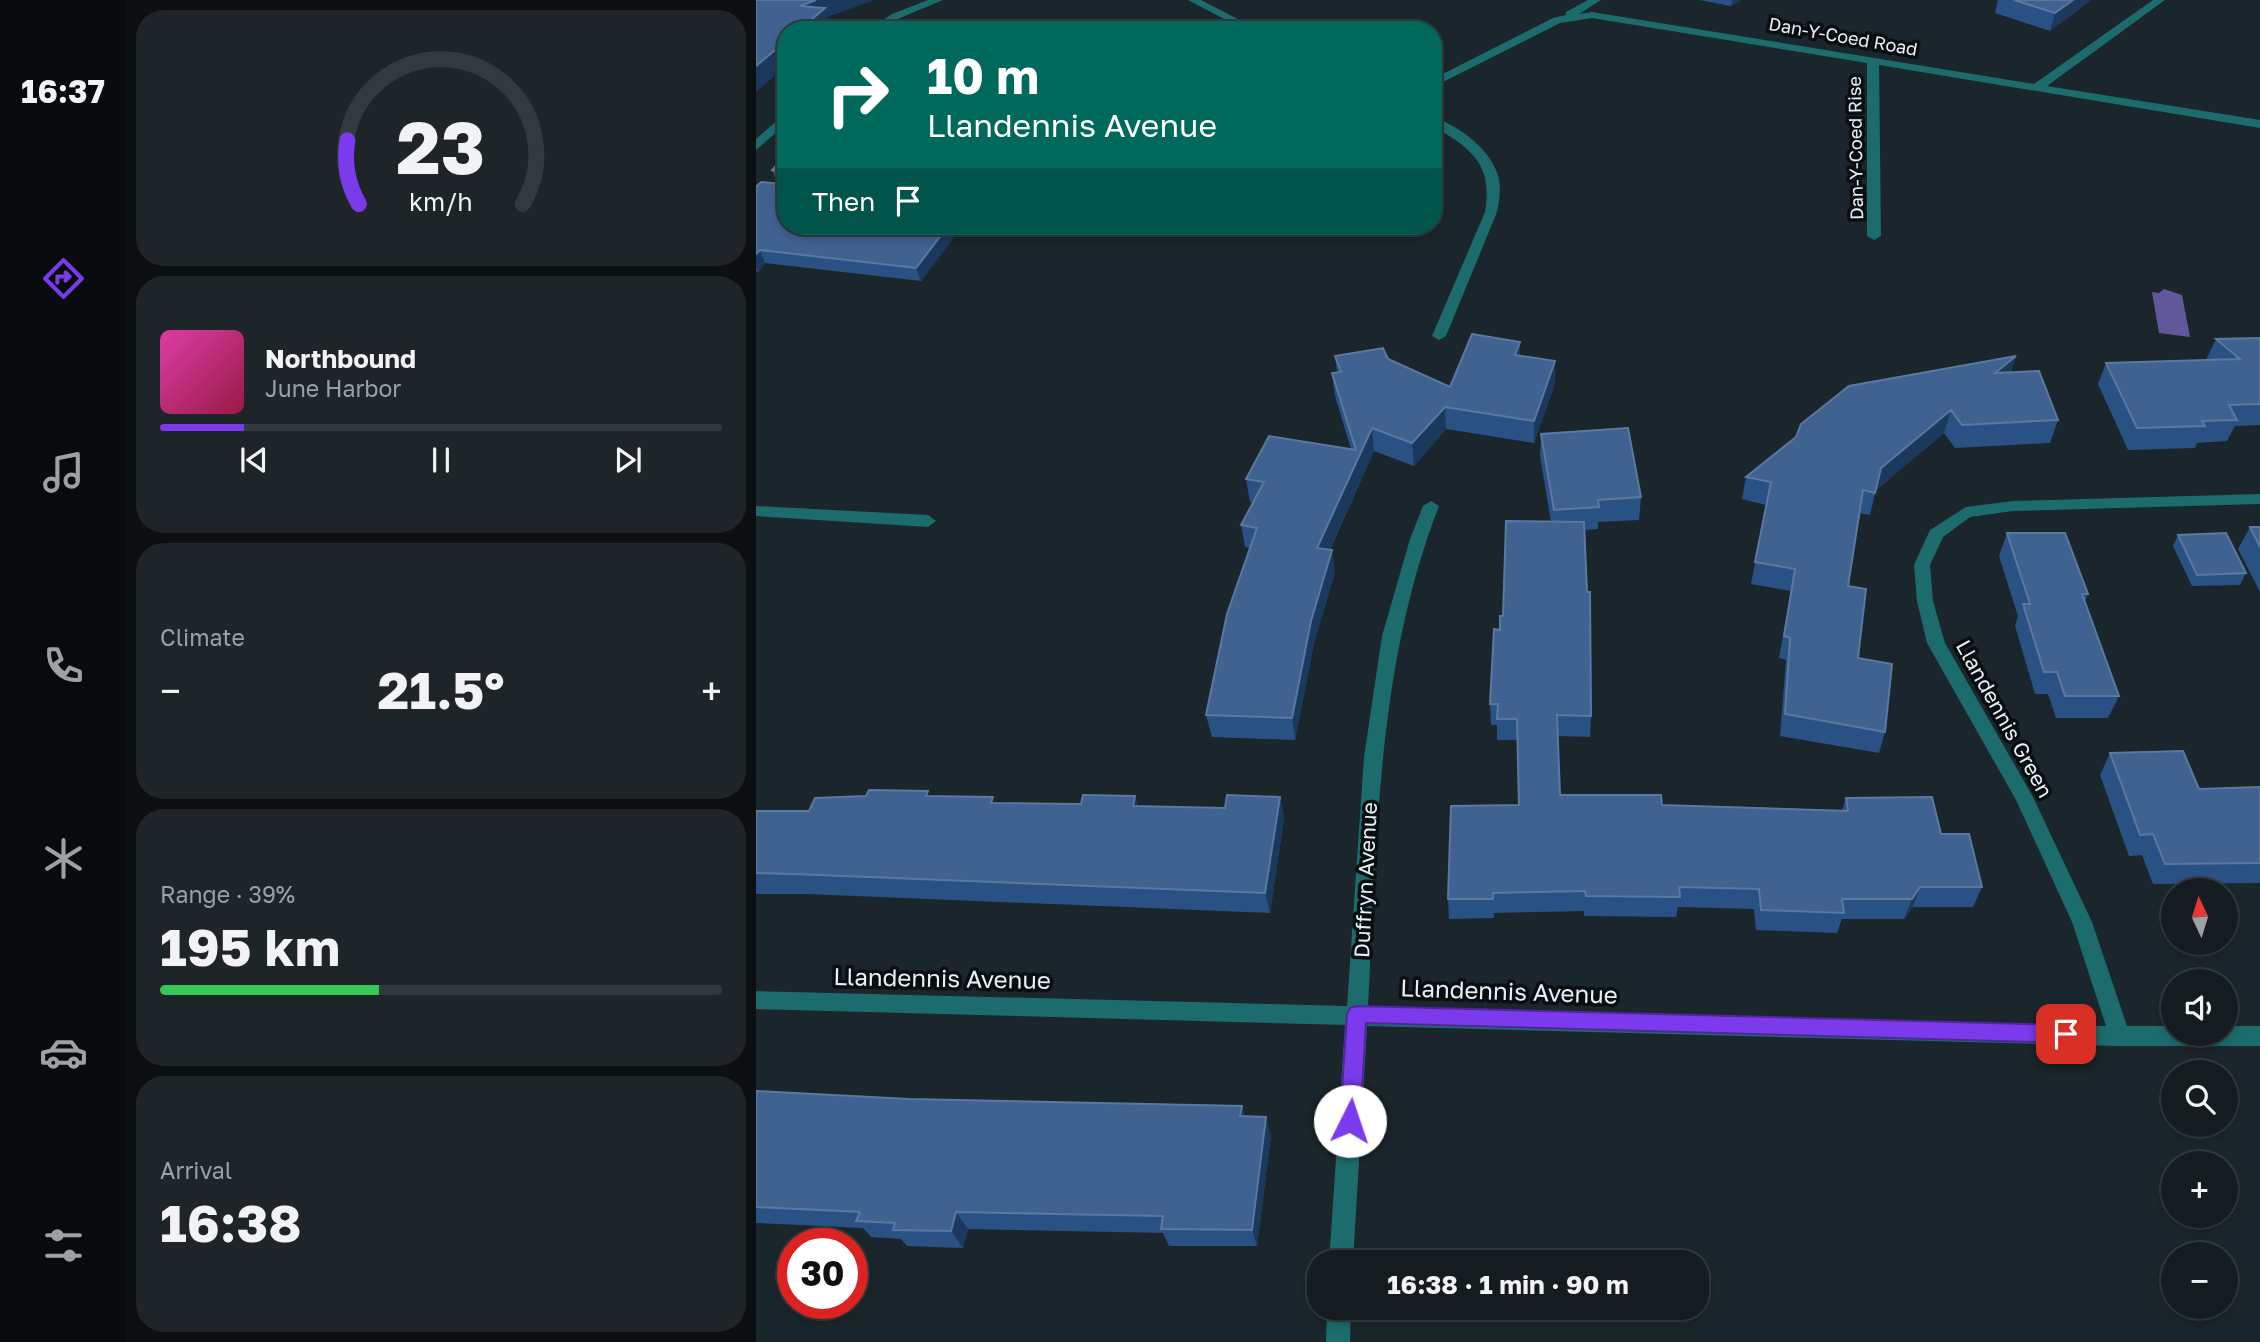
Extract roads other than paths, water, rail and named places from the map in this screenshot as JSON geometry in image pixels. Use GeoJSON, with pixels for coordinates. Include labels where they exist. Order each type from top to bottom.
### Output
{"type":"FeatureCollection","features":[{"type":"Feature","properties":{"kind":"street"},"geometry":{"type":"LineString","coordinates":[[888,21],[938,0]]}},
{"type":"Feature","properties":{"kind":"street"},"geometry":{"type":"LineString","coordinates":[[1192,0],[1235,21]]}},
{"type":"Feature","properties":{"kind":"street"},"geometry":{"type":"LineString","coordinates":[[1557,20],[1596,0]]}},
{"type":"Feature","properties":{"kind":"street"},"geometry":{"type":"LineString","coordinates":[[2036,88],[2160,0]]}},
{"type":"Feature","properties":{"kind":"street","name":"Dan-Y-Coed Road"},"geometry":{"type":"LineString","coordinates":[[1442,79],[1557,20],[1592,15],[1612,16],[2260,124]]}},
{"type":"Feature","properties":{"kind":"street","name":"Dan-Y-Coed Rise"},"geometry":{"type":"LineString","coordinates":[[1872,60],[1874,236]]}},
{"type":"Feature","properties":{"kind":"street"},"geometry":{"type":"LineString","coordinates":[[756,146],[777,126]]}},
{"type":"Feature","properties":{"kind":"street"},"geometry":{"type":"LineString","coordinates":[[1439,336],[1495,197],[1490,168],[1479,152],[1463,138],[1442,126]]}},
{"type":"Feature","properties":{"kind":"street","name":"Llandennis Green"},"geometry":{"type":"LineString","coordinates":[[2120,1036],[2112,1005],[2082,922],[2030,810],[1936,643],[1925,601],[1922,565],[1936,534],[1966,512],[2013,506],[2260,499]]}},
{"type":"Feature","properties":{"kind":"street","name":"Duffryn Avenue"},"geometry":{"type":"LineString","coordinates":[[1342,1250],[1373,757],[1380,698],[1391,636],[1418,539],[1431,506]]}},
{"type":"Feature","properties":{"kind":"street"},"geometry":{"type":"LineString","coordinates":[[756,511],[928,521]]}},
{"type":"Feature","properties":{"kind":"street","name":"Llandennis Avenue"},"geometry":{"type":"LineString","coordinates":[[756,1000],[2120,1036],[2260,1036]]}},
{"type":"Feature","properties":{"kind":"street"},"geometry":{"type":"LineString","coordinates":[[1338,1342],[1339,1320]]}}]}
